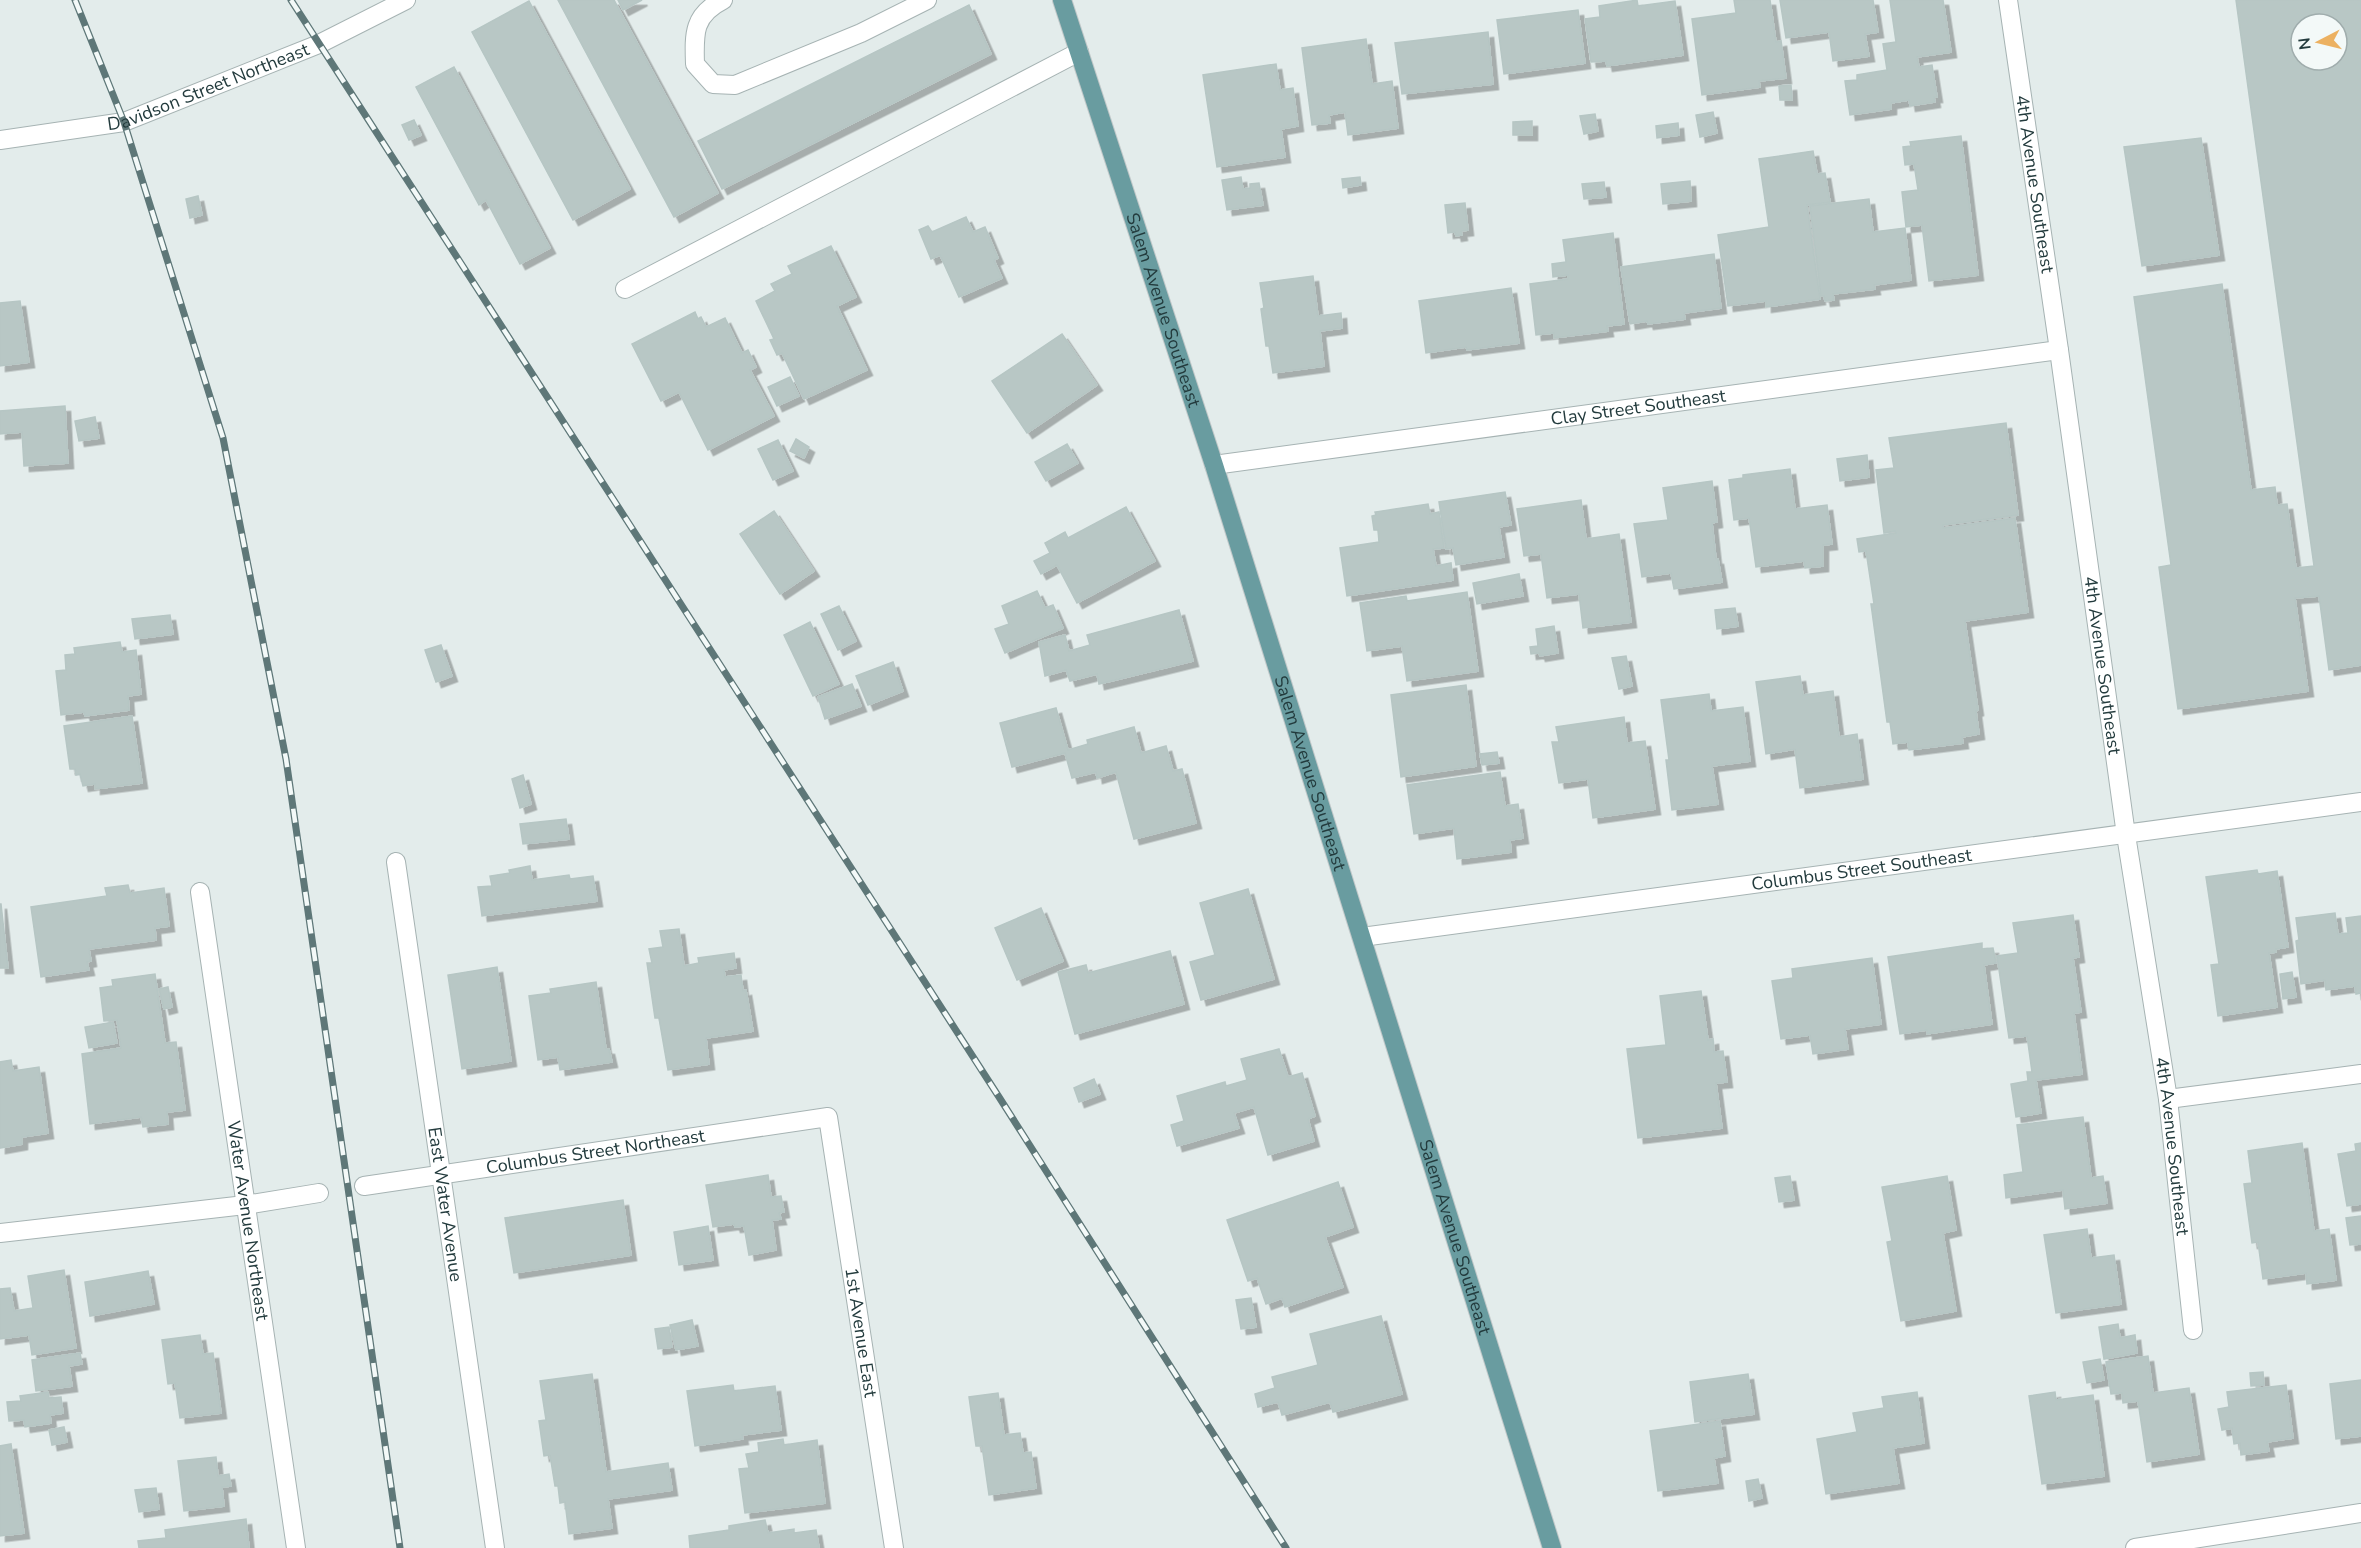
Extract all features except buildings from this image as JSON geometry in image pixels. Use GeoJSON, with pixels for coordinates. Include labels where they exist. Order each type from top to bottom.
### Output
{"type":"FeatureCollection","features":[{"type":"Feature","properties":{"kind":"main road","name":"Salem Avenue Southeast"},"geometry":{"type":"LineString","coordinates":[[1062,0],[1215,465],[1552,1548]]}},
{"type":"Feature","properties":{"kind":"street","name":"Davidson Street Northeast"},"geometry":{"type":"LineString","coordinates":[[0,140],[124,122],[319,44],[406,0]]}},
{"type":"Feature","properties":{"kind":"street"},"geometry":{"type":"LineString","coordinates":[[723,0],[710,7],[694,32],[695,64],[713,84],[735,85],[861,33],[927,0]]}},
{"type":"Feature","properties":{"kind":"street","name":"4th Avenue Southeast"},"geometry":{"type":"LineString","coordinates":[[2008,0],[2126,835],[2168,1099],[2193,1330]]}},
{"type":"Feature","properties":{"kind":"street"},"geometry":{"type":"LineString","coordinates":[[625,289],[1079,52]]}},
{"type":"Feature","properties":{"kind":"street","name":"Clay Street Southeast"},"geometry":{"type":"LineString","coordinates":[[1215,465],[2059,350]]}},
{"type":"Feature","properties":{"kind":"street","name":"Columbus Street Southeast"},"geometry":{"type":"LineString","coordinates":[[1362,937],[2361,802]]}},
{"type":"Feature","properties":{"kind":"street","name":"East Water Avenue"},"geometry":{"type":"LineString","coordinates":[[396,862],[495,1548]]}},
{"type":"Feature","properties":{"kind":"street","name":"Water Avenue Northeast"},"geometry":{"type":"LineString","coordinates":[[200,892],[296,1548]]}},
{"type":"Feature","properties":{"kind":"street"},"geometry":{"type":"LineString","coordinates":[[2168,1099],[2361,1074]]}},
{"type":"Feature","properties":{"kind":"street","name":"Columbus Street Northeast"},"geometry":{"type":"LineString","coordinates":[[364,1186],[828,1117]]}},
{"type":"Feature","properties":{"kind":"street","name":"1st Avenue East"},"geometry":{"type":"LineString","coordinates":[[828,1117],[894,1548]]}},
{"type":"Feature","properties":{"kind":"street"},"geometry":{"type":"LineString","coordinates":[[0,1233],[245,1205],[319,1193]]}},
{"type":"Feature","properties":{"kind":"street"},"geometry":{"type":"LineString","coordinates":[[2135,1548],[2361,1513]]}},
{"type":"Feature","properties":{"kind":"railway"},"geometry":{"type":"LineString","coordinates":[[75,0],[124,122],[223,438],[286,759],[400,1548]]}},
{"type":"Feature","properties":{"kind":"railway"},"geometry":{"type":"LineString","coordinates":[[291,0],[999,1097],[1286,1548]]}}]}
